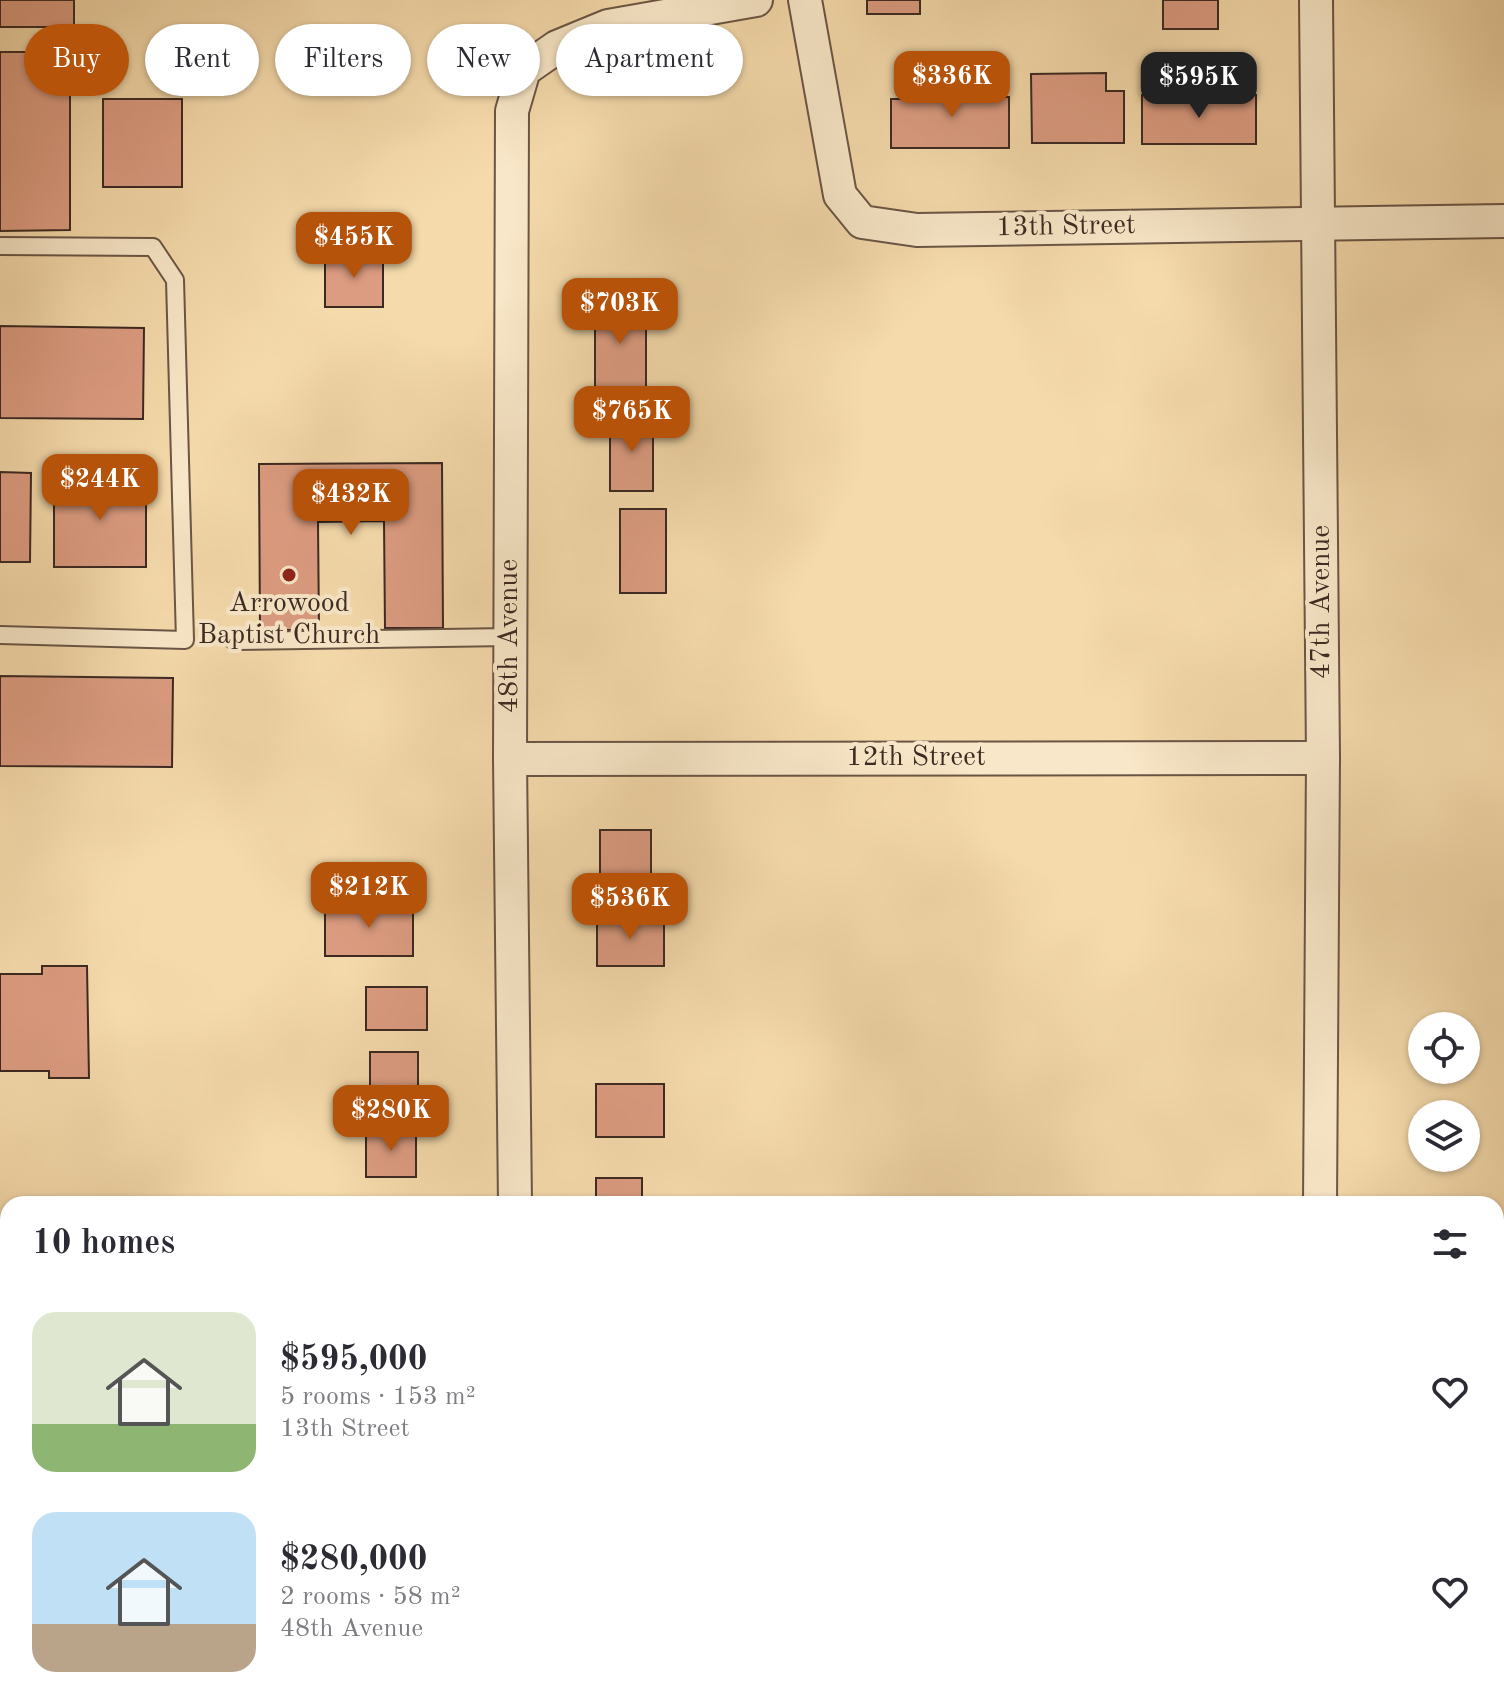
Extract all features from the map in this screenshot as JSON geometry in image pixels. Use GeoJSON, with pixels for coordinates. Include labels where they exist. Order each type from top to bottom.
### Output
{"type":"FeatureCollection","features":[{"type":"Feature","properties":{"kind":"street","name":"48th Avenue"},"geometry":{"type":"LineString","coordinates":[[515,1196],[510,759],[512,111],[524,70],[557,47],[608,26],[756,0]]}},
{"type":"Feature","properties":{"kind":"street","name":"13th Street"},"geometry":{"type":"LineString","coordinates":[[805,0],[840,195],[862,222],[917,230],[1504,221]]}},
{"type":"Feature","properties":{"kind":"street","name":"47th Avenue"},"geometry":{"type":"LineString","coordinates":[[1316,0],[1323,758],[1320,1196]]}},
{"type":"Feature","properties":{"kind":"street","name":"12th Street"},"geometry":{"type":"LineString","coordinates":[[510,759],[1323,758]]}},
{"type":"Feature","properties":{"kind":"lane"},"geometry":{"type":"LineString","coordinates":[[0,246],[153,247],[175,280],[185,640],[0,635]]}},
{"type":"Feature","properties":{"kind":"lane"},"geometry":{"type":"LineString","coordinates":[[234,641],[510,637]]}},
{"type":"Feature","properties":{"kind":"building"},"geometry":{"type":"Polygon","coordinates":[[[0,0],[74,0],[74,24],[0,27],[0,0]]]}},
{"type":"Feature","properties":{"kind":"building"},"geometry":{"type":"Polygon","coordinates":[[[867,0],[920,0],[920,14],[867,14],[867,0]]]}},
{"type":"Feature","properties":{"kind":"building"},"geometry":{"type":"Polygon","coordinates":[[[1163,0],[1218,0],[1218,29],[1163,29],[1163,0]]]}},
{"type":"Feature","properties":{"kind":"building"},"geometry":{"type":"Polygon","coordinates":[[[0,52],[24,52],[24,96],[70,96],[70,230],[0,231],[0,52]]]}},
{"type":"Feature","properties":{"kind":"building"},"geometry":{"type":"Polygon","coordinates":[[[1106,73],[1106,91],[1124,91],[1124,143],[1032,143],[1031,74],[1106,73]]]}},
{"type":"Feature","properties":{"kind":"building"},"geometry":{"type":"Polygon","coordinates":[[[950,77],[982,77],[982,97],[1009,97],[1009,148],[891,148],[891,99],[950,99],[950,77]]]}},
{"type":"Feature","properties":{"kind":"building"},"geometry":{"type":"Polygon","coordinates":[[[1142,95],[1256,95],[1256,144],[1142,144],[1142,95]]]}},
{"type":"Feature","properties":{"kind":"building"},"geometry":{"type":"Polygon","coordinates":[[[103,99],[182,99],[182,187],[103,187],[103,99]]]}},
{"type":"Feature","properties":{"kind":"building"},"geometry":{"type":"Polygon","coordinates":[[[325,252],[383,252],[383,307],[325,307],[325,252]]]}},
{"type":"Feature","properties":{"kind":"building"},"geometry":{"type":"Polygon","coordinates":[[[595,302],[646,302],[646,391],[595,391],[595,302]]]}},
{"type":"Feature","properties":{"kind":"building"},"geometry":{"type":"Polygon","coordinates":[[[0,326],[144,328],[143,419],[0,418],[0,326]]]}},
{"type":"Feature","properties":{"kind":"building"},"geometry":{"type":"Polygon","coordinates":[[[610,418],[653,418],[653,491],[610,491],[610,418]]]}},
{"type":"Feature","properties":{"kind":"building","name":"Arrowood Baptist Church"},"geometry":{"type":"Polygon","coordinates":[[[442,463],[443,628],[385,628],[384,521],[318,522],[319,630],[260,630],[259,464],[442,463]]]}},
{"type":"Feature","properties":{"kind":"building"},"geometry":{"type":"Polygon","coordinates":[[[0,472],[31,473],[30,562],[0,562],[0,472]]]}},
{"type":"Feature","properties":{"kind":"building"},"geometry":{"type":"Polygon","coordinates":[[[54,478],[146,478],[146,567],[54,567],[54,478]]]}},
{"type":"Feature","properties":{"kind":"building"},"geometry":{"type":"Polygon","coordinates":[[[620,509],[666,509],[666,593],[620,593],[620,509]]]}},
{"type":"Feature","properties":{"kind":"building"},"geometry":{"type":"Polygon","coordinates":[[[0,676],[173,678],[172,767],[0,766],[0,676]]]}},
{"type":"Feature","properties":{"kind":"building"},"geometry":{"type":"Polygon","coordinates":[[[600,830],[651,830],[651,876],[600,876],[600,830]]]}},
{"type":"Feature","properties":{"kind":"building"},"geometry":{"type":"Polygon","coordinates":[[[325,905],[413,905],[413,956],[325,956],[325,905]]]}},
{"type":"Feature","properties":{"kind":"building"},"geometry":{"type":"Polygon","coordinates":[[[597,916],[664,916],[664,966],[597,966],[597,916]]]}},
{"type":"Feature","properties":{"kind":"building"},"geometry":{"type":"Polygon","coordinates":[[[42,966],[87,966],[89,1078],[49,1078],[49,1071],[0,1071],[0,974],[42,974],[42,966]]]}},
{"type":"Feature","properties":{"kind":"building"},"geometry":{"type":"Polygon","coordinates":[[[366,987],[427,987],[427,1030],[366,1030],[366,987]]]}},
{"type":"Feature","properties":{"kind":"building"},"geometry":{"type":"Polygon","coordinates":[[[370,1052],[418,1052],[418,1102],[370,1102],[370,1052]]]}},
{"type":"Feature","properties":{"kind":"building"},"geometry":{"type":"Polygon","coordinates":[[[596,1084],[664,1084],[664,1137],[596,1137],[596,1084]]]}},
{"type":"Feature","properties":{"kind":"building"},"geometry":{"type":"Polygon","coordinates":[[[366,1129],[416,1129],[416,1177],[366,1177],[366,1129]]]}},
{"type":"Feature","properties":{"kind":"building"},"geometry":{"type":"Polygon","coordinates":[[[596,1178],[642,1178],[642,1196],[596,1196],[596,1178]]]}},
{"type":"Feature","properties":{"kind":"place","name":"Arrowood Baptist Church"},"geometry":{"type":"Point","coordinates":[289,575]}}]}
